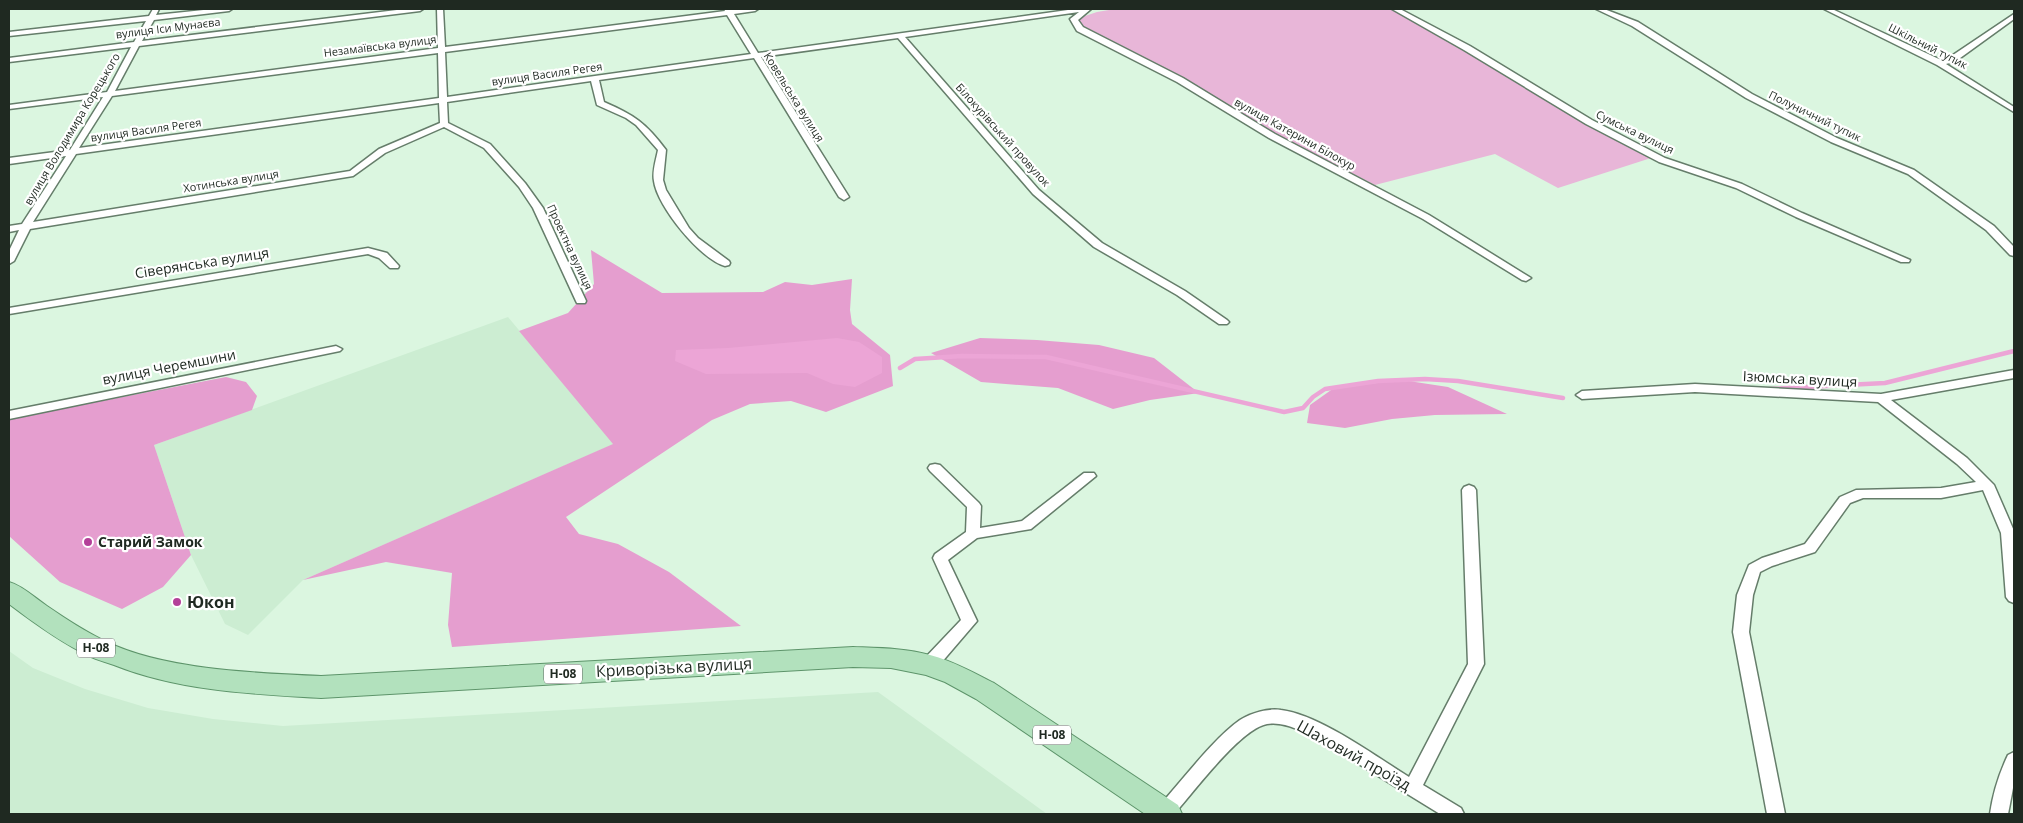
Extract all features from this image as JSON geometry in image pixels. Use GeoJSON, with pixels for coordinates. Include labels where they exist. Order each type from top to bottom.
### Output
{"type":"FeatureCollection","features":[{"type":"Feature","properties":{"kind":"main road","name":"Криворізька вулиця"},"geometry":{"type":"LineString","coordinates":[[9,591],[42,617],[99,649],[144,665],[196,677],[254,684],[321,687],[852,657],[891,658],[929,665],[985,691],[1167,813]]}},
{"type":"Feature","properties":{"kind":"street","name":"вулиця Володимира Корецького"},"geometry":{"type":"LineString","coordinates":[[9,261],[26,226],[110,93],[156,9]]}},
{"type":"Feature","properties":{"kind":"street"},"geometry":{"type":"LineString","coordinates":[[9,34],[229,9]]}},
{"type":"Feature","properties":{"kind":"street","name":"вулиця Іси Мунаєва"},"geometry":{"type":"LineString","coordinates":[[9,60],[420,9]]}},
{"type":"Feature","properties":{"kind":"street"},"geometry":{"type":"LineString","coordinates":[[440,9],[444,124]]}},
{"type":"Feature","properties":{"kind":"street","name":"Незамаївська вулиця"},"geometry":{"type":"LineString","coordinates":[[9,107],[728,10],[755,9]]}},
{"type":"Feature","properties":{"kind":"street","name":"вулиця Василя Регея"},"geometry":{"type":"LineString","coordinates":[[9,161],[1088,9]]}},
{"type":"Feature","properties":{"kind":"street","name":"вулиця Катерини Білокур"},"geometry":{"type":"LineString","coordinates":[[1092,9],[1074,18],[1075,23],[1080,29],[1180,80],[1272,136],[1426,217],[1526,278]]}},
{"type":"Feature","properties":{"kind":"street","name":"Сумська вулиця"},"geometry":{"type":"LineString","coordinates":[[1395,9],[1467,48],[1589,122],[1662,160],[1739,186],[1799,215],[1905,260]]}},
{"type":"Feature","properties":{"kind":"street","name":"Полуничний тупик"},"geometry":{"type":"LineString","coordinates":[[1599,9],[1635,24],[1749,96],[1834,140],[1911,172],[1990,228],[2014,253]]}},
{"type":"Feature","properties":{"kind":"street","name":"Шкільний тупик"},"geometry":{"type":"LineString","coordinates":[[1830,9],[1940,63],[2014,110]]}},
{"type":"Feature","properties":{"kind":"street","name":"Ковельська вулиця"},"geometry":{"type":"LineString","coordinates":[[728,10],[754,55],[844,197]]}},
{"type":"Feature","properties":{"kind":"street"},"geometry":{"type":"LineString","coordinates":[[1940,63],[1953,59],[2014,16]]}},
{"type":"Feature","properties":{"kind":"street","name":"Білокурівський провулок"},"geometry":{"type":"LineString","coordinates":[[900,36],[1036,192],[1098,245],[1182,294],[1223,322]]}},
{"type":"Feature","properties":{"kind":"street"},"geometry":{"type":"LineString","coordinates":[[594,78],[600,103],[639,122],[662,150],[658,180],[661,190],[694,240],[725,263]]}},
{"type":"Feature","properties":{"kind":"street","name":"Хотинська вулиця"},"geometry":{"type":"LineString","coordinates":[[9,229],[353,173],[382,151],[444,124]]}},
{"type":"Feature","properties":{"kind":"street","name":"Проектна вулиця"},"geometry":{"type":"LineString","coordinates":[[444,124],[486,146],[522,185],[538,208],[581,301]]}},
{"type":"Feature","properties":{"kind":"street","name":"Сіверянська вулиця"},"geometry":{"type":"LineString","coordinates":[[9,310],[368,251],[378,251],[394,266]]}},
{"type":"Feature","properties":{"kind":"street","name":"вулиця Черемшини"},"geometry":{"type":"LineString","coordinates":[[9,414],[336,349]]}},
{"type":"Feature","properties":{"kind":"street","name":"Ізюмська вулиця"},"geometry":{"type":"LineString","coordinates":[[1582,395],[1695,388],[1881,398],[2014,374]]}},
{"type":"Feature","properties":{"kind":"street"},"geometry":{"type":"LineString","coordinates":[[1881,398],[1962,461],[1986,485],[2008,533],[2014,597]]}},
{"type":"Feature","properties":{"kind":"street"},"geometry":{"type":"LineString","coordinates":[[935,468],[974,506],[973,534]]}},
{"type":"Feature","properties":{"kind":"street"},"geometry":{"type":"LineString","coordinates":[[929,665],[969,622],[940,558],[973,534],[1026,524],[1090,476]]}},
{"type":"Feature","properties":{"kind":"street"},"geometry":{"type":"LineString","coordinates":[[1776,814],[1741,632],[1745,595],[1754,569],[1767,562],[1810,548],[1845,500],[1860,493],[1941,493],[1986,485]]}},
{"type":"Feature","properties":{"kind":"street"},"geometry":{"type":"LineString","coordinates":[[1413,787],[1476,664],[1470,490]]}},
{"type":"Feature","properties":{"kind":"street","name":"Шаховий проїзд"},"geometry":{"type":"LineString","coordinates":[[1167,813],[1232,737],[1248,724],[1267,717],[1281,717],[1301,723],[1324,734],[1455,814]]}},
{"type":"Feature","properties":{"kind":"street"},"geometry":{"type":"LineString","coordinates":[[1999,814],[2003,789],[2014,760]]}},
{"type":"Feature","properties":{"kind":"shaded area"},"geometry":{"type":"Polygon","coordinates":[[[1115,9],[1392,9],[1457,46],[1578,120],[1651,158],[1558,188],[1495,154],[1375,185],[1266,130],[1079,26],[1079,18],[1115,9]]]}},
{"type":"Feature","properties":{"kind":"shaded area"},"geometry":{"type":"Polygon","coordinates":[[[591,250],[662,293],[763,292],[785,282],[812,285],[852,279],[850,310],[852,324],[890,355],[893,386],[826,412],[791,401],[750,404],[712,420],[566,517],[579,534],[618,544],[669,572],[741,626],[452,647],[448,625],[452,573],[386,562],[303,580],[613,444],[519,331],[568,313],[594,284],[591,250]]]}},
{"type":"Feature","properties":{"kind":"shaded area"},"geometry":{"type":"Polygon","coordinates":[[[508,317],[614,444],[303,580],[248,635],[225,624],[191,555],[154,445],[508,317]]]}},
{"type":"Feature","properties":{"kind":"shaded area"},"geometry":{"type":"Polygon","coordinates":[[[837,338],[859,342],[882,357],[882,373],[855,387],[833,384],[807,373],[706,374],[675,361],[676,350],[728,348],[837,338]]]}},
{"type":"Feature","properties":{"kind":"shaded area"},"geometry":{"type":"Polygon","coordinates":[[[980,338],[1099,345],[1154,358],[1199,393],[1150,400],[1113,409],[1058,388],[981,382],[931,353],[980,338]]]}},
{"type":"Feature","properties":{"kind":"shaded area"},"geometry":{"type":"Polygon","coordinates":[[[226,377],[246,382],[257,396],[252,410],[154,445],[191,555],[163,587],[122,609],[60,582],[9,536],[9,419],[226,377]]]}},
{"type":"Feature","properties":{"kind":"shaded area"},"geometry":{"type":"Polygon","coordinates":[[[1402,380],[1448,387],[1507,414],[1435,415],[1392,419],[1345,428],[1307,423],[1310,405],[1334,388],[1402,380]]]}},
{"type":"Feature","properties":{"kind":"shaded area"},"geometry":{"type":"Polygon","coordinates":[[[9,651],[33,668],[85,689],[148,708],[213,719],[283,726],[878,692],[1047,814],[9,814],[9,651]]]}},
{"type":"Feature","properties":{"kind":"waterway"},"geometry":{"type":"LineString","coordinates":[[1769,389],[1885,383],[2014,351]]}},
{"type":"Feature","properties":{"kind":"waterway"},"geometry":{"type":"LineString","coordinates":[[900,368],[915,359],[962,356],[1046,357],[1284,412],[1303,408],[1313,397],[1325,389],[1378,381],[1425,379],[1458,381],[1563,398]]}},
{"type":"Feature","properties":{"kind":"place","name":"Старий Замок"},"geometry":{"type":"Point","coordinates":[88,542]}},
{"type":"Feature","properties":{"kind":"place","name":"Юкон"},"geometry":{"type":"Point","coordinates":[177,602]}}]}
